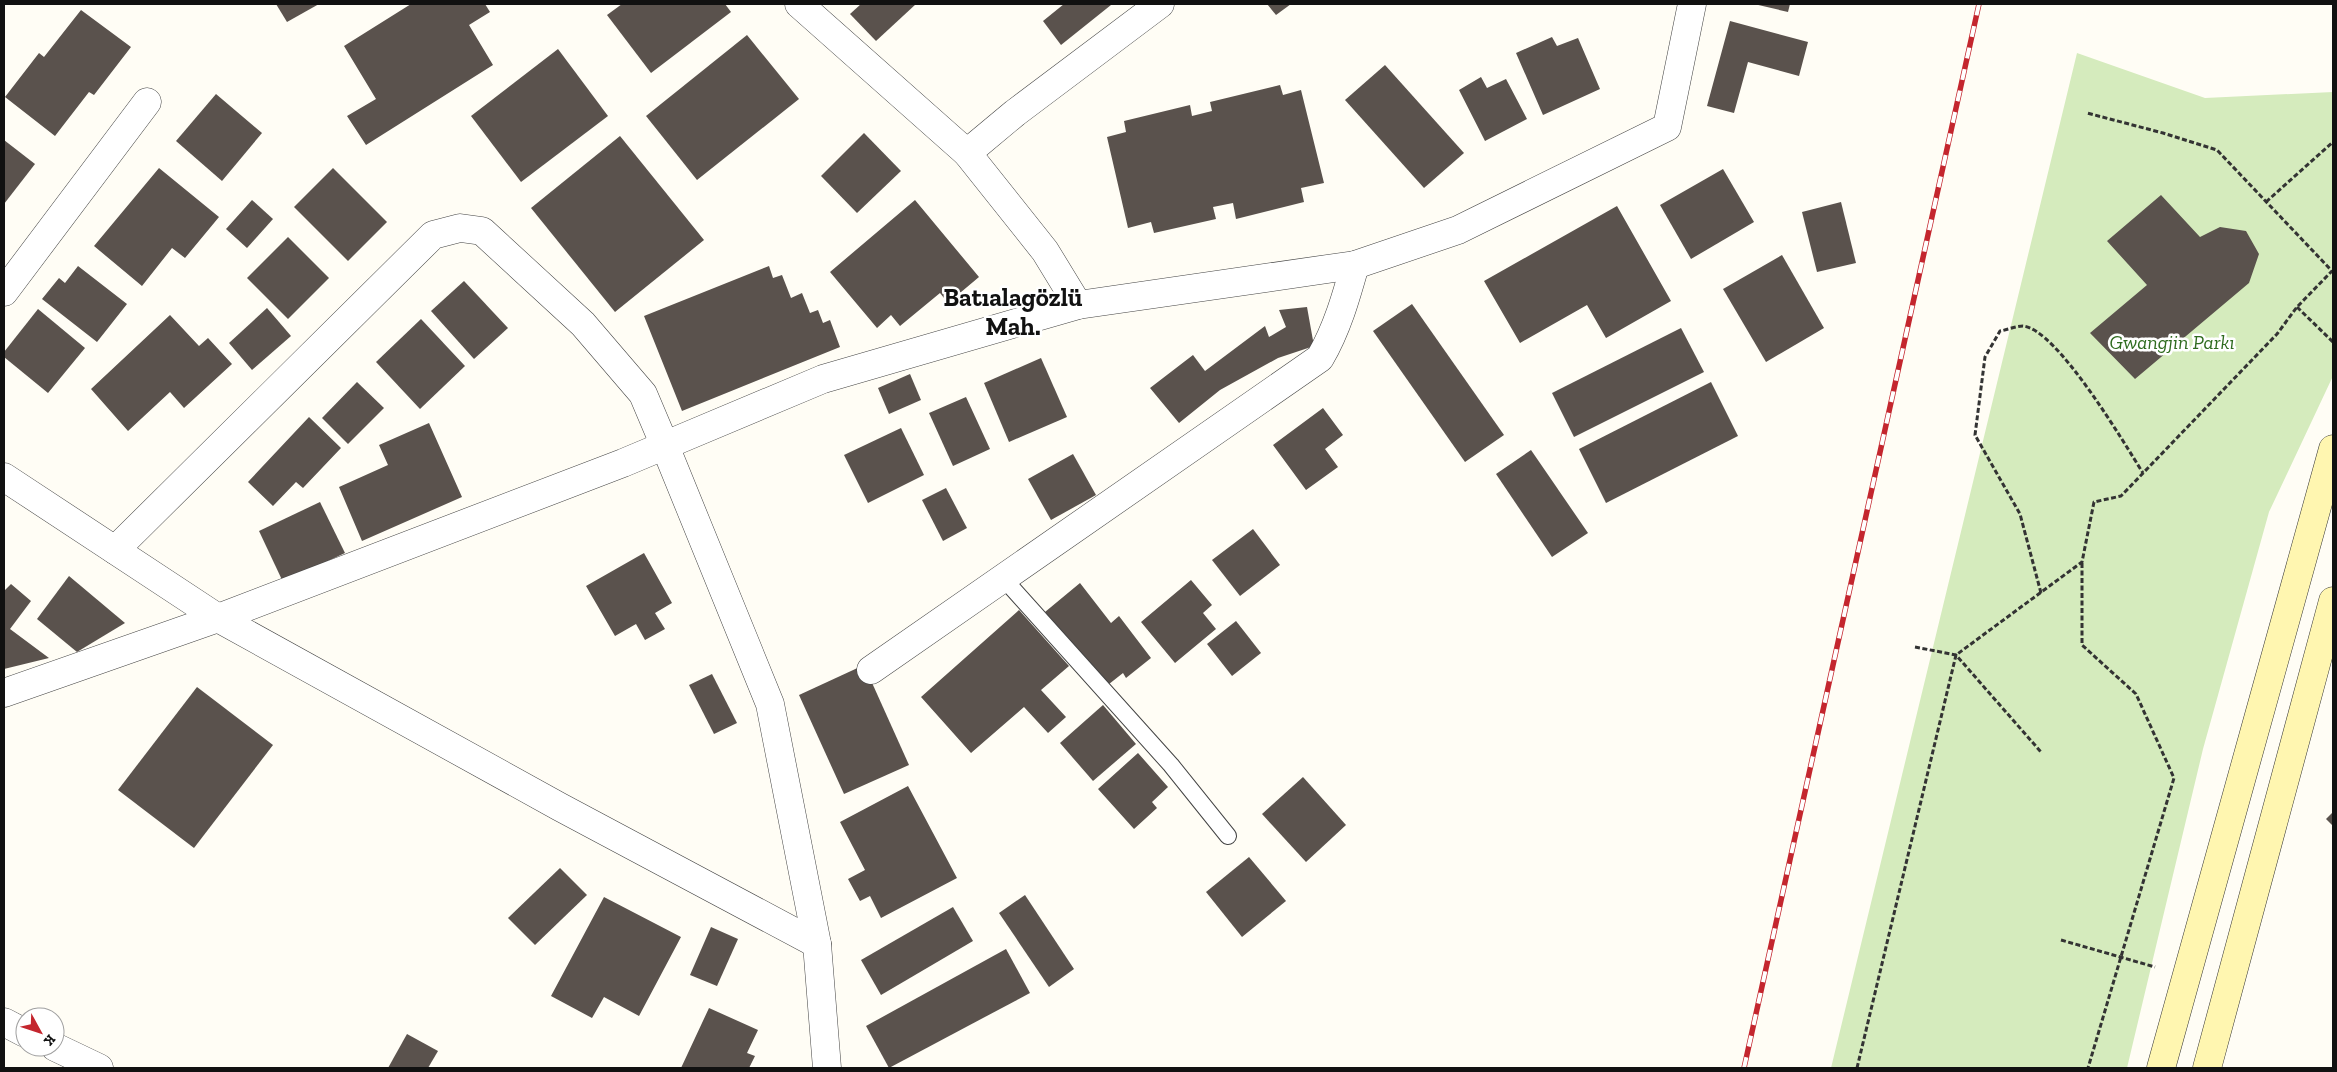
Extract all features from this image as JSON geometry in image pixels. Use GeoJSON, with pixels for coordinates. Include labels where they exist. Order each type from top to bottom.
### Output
{"type":"FeatureCollection","features":[{"type":"Feature","properties":{"kind":"main road"},"geometry":{"type":"LineString","coordinates":[[2161,1068],[2333,450]]}},
{"type":"Feature","properties":{"kind":"main road"},"geometry":{"type":"LineString","coordinates":[[2207,1068],[2333,601]]}},
{"type":"Feature","properties":{"kind":"street"},"geometry":{"type":"LineString","coordinates":[[799,4],[966,153],[1045,251],[1078,305]]}},
{"type":"Feature","properties":{"kind":"street"},"geometry":{"type":"LineString","coordinates":[[966,153],[1015,113],[1160,4]]}},
{"type":"Feature","properties":{"kind":"street"},"geometry":{"type":"LineString","coordinates":[[4,693],[218,618],[665,446],[823,379],[1078,305],[1355,265],[1458,230],[1667,127],[1692,4]]}},
{"type":"Feature","properties":{"kind":"street"},"geometry":{"type":"LineString","coordinates":[[4,292],[147,102]]}},
{"type":"Feature","properties":{"kind":"street"},"geometry":{"type":"LineString","coordinates":[[115,550],[433,235],[460,228],[482,231],[583,324],[643,394],[665,446],[770,704],[817,944],[828,1068]]}},
{"type":"Feature","properties":{"kind":"street"},"geometry":{"type":"LineString","coordinates":[[871,670],[1320,358],[1340,317],[1355,265]]}},
{"type":"Feature","properties":{"kind":"street"},"geometry":{"type":"LineString","coordinates":[[4,477],[218,618],[560,807],[817,944]]}},
{"type":"Feature","properties":{"kind":"street"},"geometry":{"type":"LineString","coordinates":[[65,1052],[97,1068]]}},
{"type":"Feature","properties":{"kind":"lane"},"geometry":{"type":"LineString","coordinates":[[1004,579],[1171,765],[1228,836]]}},
{"type":"Feature","properties":{"kind":"path"},"geometry":{"type":"LineString","coordinates":[[2087,112],[2217,150],[2333,272],[2297,307],[2278,334],[2121,496],[2094,502],[2082,562],[2082,645],[2136,694],[2174,778],[2088,1068]]}},
{"type":"Feature","properties":{"kind":"path"},"geometry":{"type":"LineString","coordinates":[[2266,202],[2333,142]]}},
{"type":"Feature","properties":{"kind":"path"},"geometry":{"type":"LineString","coordinates":[[2297,307],[2333,342]]}},
{"type":"Feature","properties":{"kind":"path"},"geometry":{"type":"LineString","coordinates":[[2041,593],[2020,514],[1974,435],[1985,357],[2000,331],[2024,326],[2038,333],[2063,355],[2143,473]]}},
{"type":"Feature","properties":{"kind":"path"},"geometry":{"type":"LineString","coordinates":[[1857,1068],[1956,655],[2082,562]]}},
{"type":"Feature","properties":{"kind":"path"},"geometry":{"type":"LineString","coordinates":[[1915,647],[1956,655],[2041,752]]}},
{"type":"Feature","properties":{"kind":"path"},"geometry":{"type":"LineString","coordinates":[[2061,940],[2158,968]]}},
{"type":"Feature","properties":{"kind":"green space","name":"Gwangjin Parkı"},"geometry":{"type":"Polygon","coordinates":[[[2077,53],[2205,98],[2333,92],[2333,376],[2269,512],[2203,749],[2127,1068],[1831,1068],[2077,53]]]}},
{"type":"Feature","properties":{"kind":"building"},"geometry":{"type":"Polygon","coordinates":[[[276,4],[319,4],[287,22],[276,4]]]}},
{"type":"Feature","properties":{"kind":"building"},"geometry":{"type":"Polygon","coordinates":[[[411,4],[485,4],[490,12],[469,25],[493,65],[366,145],[347,116],[376,99],[344,46],[411,4]]]}},
{"type":"Feature","properties":{"kind":"building"},"geometry":{"type":"Polygon","coordinates":[[[622,4],[725,4],[731,12],[651,73],[607,15],[622,4]]]}},
{"type":"Feature","properties":{"kind":"building"},"geometry":{"type":"Polygon","coordinates":[[[861,4],[916,4],[876,41],[850,14],[861,4]]]}},
{"type":"Feature","properties":{"kind":"building"},"geometry":{"type":"Polygon","coordinates":[[[1064,4],[1111,5],[1061,45],[1043,21],[1064,4]]]}},
{"type":"Feature","properties":{"kind":"building"},"geometry":{"type":"Polygon","coordinates":[[[1267,4],[1291,4],[1276,15],[1267,4]]]}},
{"type":"Feature","properties":{"kind":"building"},"geometry":{"type":"Polygon","coordinates":[[[1754,4],[1790,4],[1788,12],[1754,4]]]}},
{"type":"Feature","properties":{"kind":"building"},"geometry":{"type":"Polygon","coordinates":[[[81,10],[131,47],[94,95],[89,92],[55,136],[5,97],[39,53],[44,57],[81,10]]]}},
{"type":"Feature","properties":{"kind":"building"},"geometry":{"type":"Polygon","coordinates":[[[1730,21],[1808,42],[1799,76],[1748,62],[1734,113],[1707,106],[1730,21]]]}},
{"type":"Feature","properties":{"kind":"building"},"geometry":{"type":"Polygon","coordinates":[[[747,35],[799,99],[697,180],[646,116],[747,35]]]}},
{"type":"Feature","properties":{"kind":"building"},"geometry":{"type":"Polygon","coordinates":[[[1552,37],[1557,46],[1578,38],[1600,89],[1543,115],[1516,53],[1552,37]]]}},
{"type":"Feature","properties":{"kind":"building"},"geometry":{"type":"Polygon","coordinates":[[[558,49],[608,116],[521,182],[471,116],[558,49]]]}},
{"type":"Feature","properties":{"kind":"building"},"geometry":{"type":"Polygon","coordinates":[[[1385,65],[1464,153],[1424,188],[1345,100],[1385,65]]]}},
{"type":"Feature","properties":{"kind":"building"},"geometry":{"type":"Polygon","coordinates":[[[1481,77],[1487,88],[1506,79],[1527,119],[1485,141],[1459,90],[1481,77]]]}},
{"type":"Feature","properties":{"kind":"building"},"geometry":{"type":"Polygon","coordinates":[[[1280,85],[1283,95],[1301,90],[1324,183],[1301,188],[1304,202],[1236,219],[1233,203],[1213,207],[1216,219],[1154,233],[1151,222],[1128,228],[1107,137],[1126,132],[1124,121],[1190,105],[1192,116],[1212,111],[1210,102],[1280,85]]]}},
{"type":"Feature","properties":{"kind":"building"},"geometry":{"type":"Polygon","coordinates":[[[216,94],[262,133],[222,181],[176,141],[216,94]]]}},
{"type":"Feature","properties":{"kind":"building"},"geometry":{"type":"Polygon","coordinates":[[[864,133],[901,171],[857,213],[821,176],[864,133]]]}},
{"type":"Feature","properties":{"kind":"building"},"geometry":{"type":"Polygon","coordinates":[[[620,136],[704,240],[615,312],[531,208],[620,136]]]}},
{"type":"Feature","properties":{"kind":"building"},"geometry":{"type":"Polygon","coordinates":[[[4,140],[35,164],[4,204],[4,140]]]}},
{"type":"Feature","properties":{"kind":"building"},"geometry":{"type":"Polygon","coordinates":[[[159,168],[219,217],[185,258],[172,248],[142,286],[94,246],[159,168]]]}},
{"type":"Feature","properties":{"kind":"building"},"geometry":{"type":"Polygon","coordinates":[[[333,168],[387,222],[348,261],[294,207],[333,168]]]}},
{"type":"Feature","properties":{"kind":"building"},"geometry":{"type":"Polygon","coordinates":[[[1723,169],[1754,222],[1691,259],[1660,205],[1723,169]]]}},
{"type":"Feature","properties":{"kind":"building"},"geometry":{"type":"Polygon","coordinates":[[[2161,195],[2200,237],[2220,227],[2246,231],[2259,254],[2249,283],[2135,379],[2090,333],[2147,285],[2107,241],[2161,195]]]}},
{"type":"Feature","properties":{"kind":"building"},"geometry":{"type":"Polygon","coordinates":[[[252,200],[273,219],[247,248],[226,229],[252,200]]]}},
{"type":"Feature","properties":{"kind":"building"},"geometry":{"type":"Polygon","coordinates":[[[915,200],[979,277],[948,303],[940,293],[900,326],[891,315],[877,328],[830,272],[915,200]]]}},
{"type":"Feature","properties":{"kind":"building"},"geometry":{"type":"Polygon","coordinates":[[[1841,202],[1856,263],[1817,272],[1802,212],[1841,202]]]}},
{"type":"Feature","properties":{"kind":"building"},"geometry":{"type":"Polygon","coordinates":[[[1617,206],[1671,301],[1606,338],[1587,305],[1520,343],[1484,281],[1617,206]]]}},
{"type":"Feature","properties":{"kind":"building"},"geometry":{"type":"Polygon","coordinates":[[[288,237],[329,278],[288,319],[247,278],[288,237]]]}},
{"type":"Feature","properties":{"kind":"building"},"geometry":{"type":"Polygon","coordinates":[[[1782,255],[1824,328],[1766,362],[1723,289],[1782,255]]]}},
{"type":"Feature","properties":{"kind":"building"},"geometry":{"type":"Polygon","coordinates":[[[78,266],[127,304],[97,342],[42,299],[59,278],[65,283],[78,266]]]}},
{"type":"Feature","properties":{"kind":"building"},"geometry":{"type":"Polygon","coordinates":[[[769,266],[773,278],[782,275],[791,298],[802,293],[810,313],[818,310],[823,323],[830,320],[840,347],[682,411],[644,316],[769,266]]]}},
{"type":"Feature","properties":{"kind":"building"},"geometry":{"type":"Polygon","coordinates":[[[464,281],[508,328],[474,359],[431,311],[464,281]]]}},
{"type":"Feature","properties":{"kind":"building"},"geometry":{"type":"Polygon","coordinates":[[[1412,304],[1504,435],[1465,462],[1373,331],[1412,304]]]}},
{"type":"Feature","properties":{"kind":"building"},"geometry":{"type":"Polygon","coordinates":[[[1307,307],[1314,346],[1278,358],[1220,390],[1179,423],[1150,388],[1193,355],[1205,371],[1265,326],[1269,337],[1286,327],[1279,310],[1307,307]]]}},
{"type":"Feature","properties":{"kind":"building"},"geometry":{"type":"Polygon","coordinates":[[[267,308],[291,336],[252,370],[229,343],[267,308]]]}},
{"type":"Feature","properties":{"kind":"building"},"geometry":{"type":"Polygon","coordinates":[[[38,309],[85,348],[48,393],[4,357],[4,352],[38,309]]]}},
{"type":"Feature","properties":{"kind":"building"},"geometry":{"type":"Polygon","coordinates":[[[170,315],[199,346],[208,338],[232,364],[184,408],[170,392],[128,431],[91,389],[170,315]]]}},
{"type":"Feature","properties":{"kind":"building"},"geometry":{"type":"Polygon","coordinates":[[[421,319],[465,366],[420,409],[376,362],[421,319]]]}},
{"type":"Feature","properties":{"kind":"building"},"geometry":{"type":"Polygon","coordinates":[[[1681,328],[1704,372],[1574,437],[1552,393],[1681,328]]]}},
{"type":"Feature","properties":{"kind":"building"},"geometry":{"type":"Polygon","coordinates":[[[1041,358],[1067,417],[1009,442],[984,383],[1041,358]]]}},
{"type":"Feature","properties":{"kind":"building"},"geometry":{"type":"Polygon","coordinates":[[[910,374],[921,400],[889,414],[878,388],[910,374]]]}},
{"type":"Feature","properties":{"kind":"building"},"geometry":{"type":"Polygon","coordinates":[[[357,382],[384,408],[348,444],[322,418],[357,382]]]}},
{"type":"Feature","properties":{"kind":"building"},"geometry":{"type":"Polygon","coordinates":[[[1711,382],[1738,436],[1606,503],[1579,449],[1711,382]]]}},
{"type":"Feature","properties":{"kind":"building"},"geometry":{"type":"Polygon","coordinates":[[[966,397],[990,449],[953,466],[929,413],[966,397]]]}},
{"type":"Feature","properties":{"kind":"building"},"geometry":{"type":"Polygon","coordinates":[[[1323,408],[1343,435],[1325,449],[1338,467],[1306,490],[1273,445],[1323,408]]]}},
{"type":"Feature","properties":{"kind":"building"},"geometry":{"type":"Polygon","coordinates":[[[309,417],[341,448],[303,488],[296,482],[273,506],[248,482],[309,417]]]}},
{"type":"Feature","properties":{"kind":"building"},"geometry":{"type":"Polygon","coordinates":[[[429,423],[462,497],[362,541],[339,487],[388,465],[379,445],[429,423]]]}},
{"type":"Feature","properties":{"kind":"building"},"geometry":{"type":"Polygon","coordinates":[[[901,428],[924,475],[868,503],[844,455],[901,428]]]}},
{"type":"Feature","properties":{"kind":"building"},"geometry":{"type":"Polygon","coordinates":[[[1531,450],[1588,533],[1552,557],[1496,474],[1531,450]]]}},
{"type":"Feature","properties":{"kind":"building"},"geometry":{"type":"Polygon","coordinates":[[[1073,454],[1096,495],[1051,520],[1028,479],[1073,454]]]}},
{"type":"Feature","properties":{"kind":"building"},"geometry":{"type":"Polygon","coordinates":[[[946,488],[967,528],[943,541],[922,500],[946,488]]]}},
{"type":"Feature","properties":{"kind":"building"},"geometry":{"type":"Polygon","coordinates":[[[320,502],[345,553],[283,582],[259,531],[320,502]]]}},
{"type":"Feature","properties":{"kind":"building"},"geometry":{"type":"Polygon","coordinates":[[[1253,529],[1280,565],[1240,596],[1212,560],[1253,529]]]}},
{"type":"Feature","properties":{"kind":"building"},"geometry":{"type":"Polygon","coordinates":[[[644,553],[672,603],[655,613],[665,629],[645,640],[636,624],[615,636],[586,586],[644,553]]]}},
{"type":"Feature","properties":{"kind":"building"},"geometry":{"type":"Polygon","coordinates":[[[69,576],[125,623],[77,652],[37,619],[69,576]]]}},
{"type":"Feature","properties":{"kind":"building"},"geometry":{"type":"Polygon","coordinates":[[[1191,580],[1212,605],[1203,613],[1216,629],[1175,663],[1141,622],[1191,580]]]}},
{"type":"Feature","properties":{"kind":"building"},"geometry":{"type":"Polygon","coordinates":[[[1080,583],[1111,623],[1119,616],[1151,658],[1126,678],[1123,673],[1104,688],[1045,612],[1080,583]]]}},
{"type":"Feature","properties":{"kind":"building"},"geometry":{"type":"Polygon","coordinates":[[[11,584],[31,601],[10,629],[49,658],[4,669],[4,591],[11,584]]]}},
{"type":"Feature","properties":{"kind":"building"},"geometry":{"type":"Polygon","coordinates":[[[1019,610],[1069,666],[1041,690],[1066,717],[1048,733],[1024,707],[971,753],[921,697],[1019,610]]]}},
{"type":"Feature","properties":{"kind":"building"},"geometry":{"type":"Polygon","coordinates":[[[1236,621],[1261,653],[1232,676],[1207,644],[1236,621]]]}},
{"type":"Feature","properties":{"kind":"building"},"geometry":{"type":"Polygon","coordinates":[[[864,665],[909,765],[844,794],[799,695],[864,665]]]}},
{"type":"Feature","properties":{"kind":"building"},"geometry":{"type":"Polygon","coordinates":[[[712,674],[737,723],[714,734],[689,685],[712,674]]]}},
{"type":"Feature","properties":{"kind":"building"},"geometry":{"type":"Polygon","coordinates":[[[197,687],[273,745],[194,848],[118,790],[197,687]]]}},
{"type":"Feature","properties":{"kind":"building"},"geometry":{"type":"Polygon","coordinates":[[[1103,705],[1136,744],[1093,781],[1060,743],[1103,705]]]}},
{"type":"Feature","properties":{"kind":"building"},"geometry":{"type":"Polygon","coordinates":[[[1138,753],[1168,787],[1152,802],[1157,808],[1134,829],[1098,789],[1138,753]]]}},
{"type":"Feature","properties":{"kind":"building"},"geometry":{"type":"Polygon","coordinates":[[[1303,777],[1346,825],[1306,862],[1262,814],[1303,777]]]}},
{"type":"Feature","properties":{"kind":"building"},"geometry":{"type":"Polygon","coordinates":[[[908,786],[957,878],[881,918],[870,896],[860,901],[848,879],[865,870],[840,822],[908,786]]]}},
{"type":"Feature","properties":{"kind":"building"},"geometry":{"type":"Polygon","coordinates":[[[2333,812],[2333,826],[2326,819],[2333,812]]]}},
{"type":"Feature","properties":{"kind":"building"},"geometry":{"type":"Polygon","coordinates":[[[1249,857],[1286,901],[1242,937],[1206,892],[1249,857]]]}},
{"type":"Feature","properties":{"kind":"building"},"geometry":{"type":"Polygon","coordinates":[[[560,868],[587,895],[535,945],[508,918],[560,868]]]}},
{"type":"Feature","properties":{"kind":"building"},"geometry":{"type":"Polygon","coordinates":[[[1025,895],[1074,969],[1049,987],[999,913],[1025,895]]]}},
{"type":"Feature","properties":{"kind":"building"},"geometry":{"type":"Polygon","coordinates":[[[604,897],[681,937],[639,1016],[604,997],[592,1018],[551,996],[604,897]]]}},
{"type":"Feature","properties":{"kind":"building"},"geometry":{"type":"Polygon","coordinates":[[[953,907],[973,941],[881,995],[861,960],[953,907]]]}},
{"type":"Feature","properties":{"kind":"building"},"geometry":{"type":"Polygon","coordinates":[[[711,927],[738,939],[717,986],[690,975],[711,927]]]}},
{"type":"Feature","properties":{"kind":"building"},"geometry":{"type":"Polygon","coordinates":[[[1006,949],[1030,993],[889,1068],[866,1026],[1006,949]]]}},
{"type":"Feature","properties":{"kind":"building"},"geometry":{"type":"Polygon","coordinates":[[[709,1008],[758,1030],[747,1053],[755,1056],[749,1068],[681,1068],[709,1008]]]}},
{"type":"Feature","properties":{"kind":"building"},"geometry":{"type":"Polygon","coordinates":[[[407,1034],[438,1051],[428,1068],[388,1068],[407,1034]]]}},
{"type":"Feature","properties":{"kind":"railway"},"geometry":{"type":"LineString","coordinates":[[1744,1068],[1979,4]]}},
{"type":"Feature","properties":{"kind":"district","name":"Batıalagözlü Mah."},"geometry":{"type":"Point","coordinates":[1013,312]}}]}
